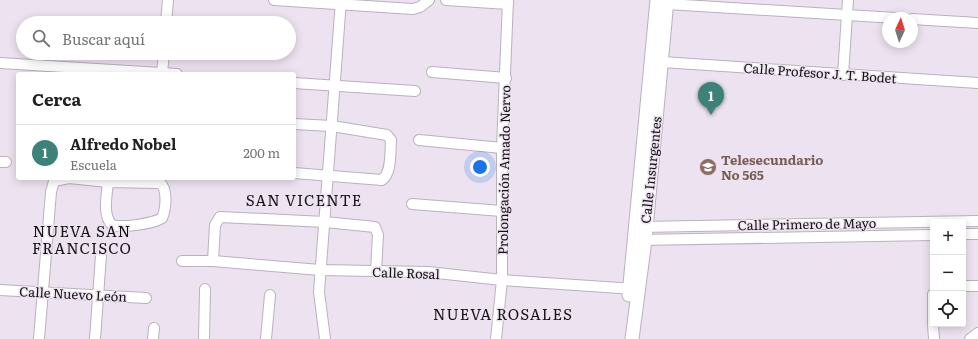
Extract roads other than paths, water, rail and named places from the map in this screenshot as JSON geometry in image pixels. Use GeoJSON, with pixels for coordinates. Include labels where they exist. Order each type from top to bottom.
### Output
{"type":"FeatureCollection","features":[{"type":"Feature","properties":{"kind":"main road","name":"Calle Insurgentes"},"geometry":{"type":"LineString","coordinates":[[640,233],[662,62],[664,1]]}},
{"type":"Feature","properties":{"kind":"main road","name":"Calle Insurgentes"},"geometry":{"type":"LineString","coordinates":[[632,339],[634,289],[664,1]]}},
{"type":"Feature","properties":{"kind":"main road","name":"Calle Insurgentes"},"geometry":{"type":"LineString","coordinates":[[624,339],[634,289]]}},
{"type":"Feature","properties":{"kind":"street"},"geometry":{"type":"LineString","coordinates":[[167,16],[168,0]]}},
{"type":"Feature","properties":{"kind":"street"},"geometry":{"type":"LineString","coordinates":[[274,0],[341,3],[413,9],[420,7],[430,0]]}},
{"type":"Feature","properties":{"kind":"street"},"geometry":{"type":"LineString","coordinates":[[446,0],[508,2]]}},
{"type":"Feature","properties":{"kind":"street"},"geometry":{"type":"LineString","coordinates":[[843,75],[848,0]]}},
{"type":"Feature","properties":{"kind":"street"},"geometry":{"type":"LineString","coordinates":[[664,1],[882,17]]}},
{"type":"Feature","properties":{"kind":"street","name":"Prolongación Amado Nervo"},"geometry":{"type":"LineString","coordinates":[[496,339],[502,280],[502,148],[508,2]]}},
{"type":"Feature","properties":{"kind":"street"},"geometry":{"type":"LineString","coordinates":[[325,339],[320,304],[320,270],[329,176],[334,85],[341,3]]}},
{"type":"Feature","properties":{"kind":"street"},"geometry":{"type":"LineString","coordinates":[[918,19],[978,23]]}},
{"type":"Feature","properties":{"kind":"street"},"geometry":{"type":"LineString","coordinates":[[162,72],[163,60]]}},
{"type":"Feature","properties":{"kind":"street","name":"Calle Profesor J. T. Bodet"},"geometry":{"type":"LineString","coordinates":[[662,62],[978,83]]}},
{"type":"Feature","properties":{"kind":"street"},"geometry":{"type":"LineString","coordinates":[[0,63],[146,72]]}},
{"type":"Feature","properties":{"kind":"street"},"geometry":{"type":"LineString","coordinates":[[432,72],[506,78]]}},
{"type":"Feature","properties":{"kind":"street"},"geometry":{"type":"LineString","coordinates":[[296,82],[415,92]]}},
{"type":"Feature","properties":{"kind":"street"},"geometry":{"type":"LineString","coordinates":[[296,124],[332,126],[388,135],[391,140],[388,171],[385,178],[382,180],[296,173]]}},
{"type":"Feature","properties":{"kind":"street"},"geometry":{"type":"LineString","coordinates":[[419,140],[502,148]]}},
{"type":"Feature","properties":{"kind":"street"},"geometry":{"type":"LineString","coordinates":[[39,339],[52,183],[54,180]]}},
{"type":"Feature","properties":{"kind":"street"},"geometry":{"type":"LineString","coordinates":[[84,180],[160,183],[164,187],[165,192],[164,214],[162,218],[145,223],[118,227],[112,225],[107,219],[108,182]]}},
{"type":"Feature","properties":{"kind":"street"},"geometry":{"type":"LineString","coordinates":[[412,204],[502,211]]}},
{"type":"Feature","properties":{"kind":"street"},"geometry":{"type":"LineString","coordinates":[[213,261],[215,225],[220,217],[325,222],[375,228],[378,235],[376,272]]}},
{"type":"Feature","properties":{"kind":"street","name":"Calle Primero de Mayo"},"geometry":{"type":"LineString","coordinates":[[640,233],[978,221]]}},
{"type":"Feature","properties":{"kind":"street","name":"Calle Primero de Mayo"},"geometry":{"type":"LineString","coordinates":[[640,233],[930,235]]}},
{"type":"Feature","properties":{"kind":"street"},"geometry":{"type":"LineString","coordinates":[[966,234],[978,234]]}},
{"type":"Feature","properties":{"kind":"street"},"geometry":{"type":"LineString","coordinates":[[95,339],[101,255]]}},
{"type":"Feature","properties":{"kind":"street","name":"Calle Rosal"},"geometry":{"type":"LineString","coordinates":[[182,261],[213,261],[320,270],[428,272],[502,280],[634,289]]}},
{"type":"Feature","properties":{"kind":"street"},"geometry":{"type":"LineString","coordinates":[[966,286],[978,286]]}},
{"type":"Feature","properties":{"kind":"street"},"geometry":{"type":"LineString","coordinates":[[204,339],[205,289]]}},
{"type":"Feature","properties":{"kind":"street","name":"Calle Nuevo León"},"geometry":{"type":"LineString","coordinates":[[0,290],[146,298]]}},
{"type":"Feature","properties":{"kind":"street"},"geometry":{"type":"LineString","coordinates":[[266,339],[270,295]]}},
{"type":"Feature","properties":{"kind":"street"},"geometry":{"type":"LineString","coordinates":[[933,327],[934,339]]}},
{"type":"Feature","properties":{"kind":"street"},"geometry":{"type":"LineString","coordinates":[[153,339],[154,328]]}},
{"type":"Feature","properties":{"kind":"street"},"geometry":{"type":"LineString","coordinates":[[970,339],[978,333]]}},
{"type":"Feature","properties":{"kind":"place","name":"Alfredo Nobel"},"geometry":{"type":"Point","coordinates":[711,115]}},
{"type":"Feature","properties":{"kind":"place","name":"Telesecundario No 565"},"geometry":{"type":"Point","coordinates":[708,167]}},
{"type":"Feature","properties":{"kind":"district","name":"SAN VICENTE"},"geometry":{"type":"Point","coordinates":[304,201]}},
{"type":"Feature","properties":{"kind":"district","name":"NUEVA SAN FRANCISCO"},"geometry":{"type":"Point","coordinates":[82,240]}},
{"type":"Feature","properties":{"kind":"district","name":"NUEVA ROSALES"},"geometry":{"type":"Point","coordinates":[503,315]}}]}
